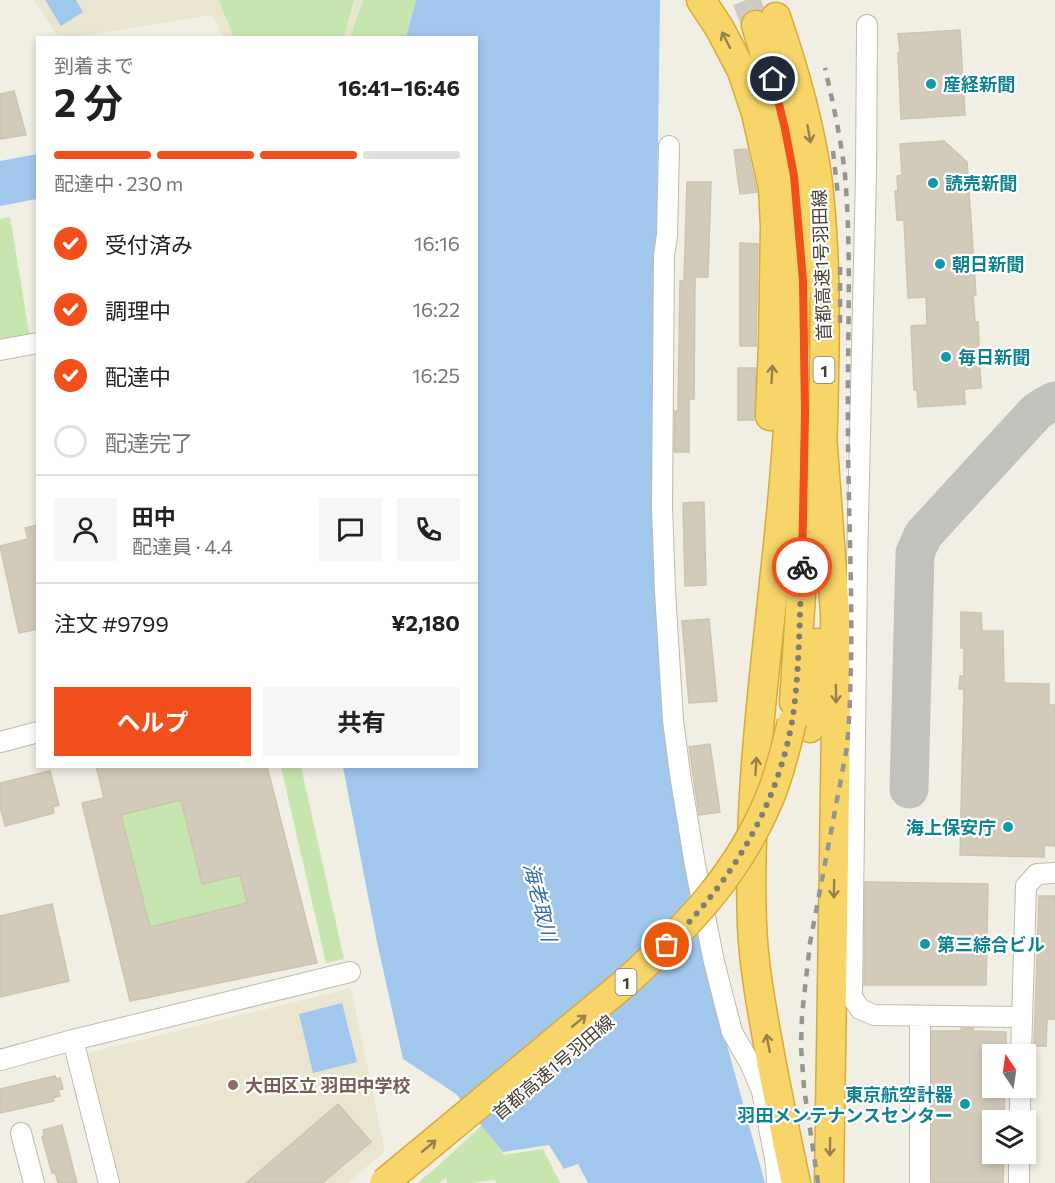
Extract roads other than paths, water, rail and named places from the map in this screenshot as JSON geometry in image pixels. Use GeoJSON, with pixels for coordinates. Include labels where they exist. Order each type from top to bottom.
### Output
{"type":"FeatureCollection","features":[{"type":"Feature","properties":{"kind":"highway"},"geometry":{"type":"LineString","coordinates":[[701,0],[720,29],[742,71],[756,113],[773,188],[774,298],[764,532],[763,685]]}},
{"type":"Feature","properties":{"kind":"highway","name":"首都高速1号羽田線"},"geometry":{"type":"LineString","coordinates":[[384,1183],[626,982],[698,912],[732,869],[760,820],[801,725],[818,655],[824,342],[822,225],[807,120],[794,71],[766,21],[773,79],[794,176],[803,281],[805,436],[803,564],[796,689],[801,725],[799,772],[778,828],[756,868],[727,908],[692,947],[637,998],[414,1183]]}},
{"type":"Feature","properties":{"kind":"highway"},"geometry":{"type":"LineString","coordinates":[[796,1183],[756,970],[751,864],[755,767],[781,511],[794,351],[799,225]]}},
{"type":"Feature","properties":{"kind":"highway"},"geometry":{"type":"LineString","coordinates":[[823,447],[835,613],[836,726],[829,1183]]}},
{"type":"Feature","properties":{"kind":"street"},"geometry":{"type":"LineString","coordinates":[[867,25],[852,997],[860,1009],[874,1015],[1021,1017]]}},
{"type":"Feature","properties":{"kind":"street"},"geometry":{"type":"LineString","coordinates":[[669,146],[667,235],[664,256],[662,461],[664,591],[673,720],[695,865],[714,962],[732,1032],[750,1063],[762,1091],[776,1164],[777,1183]]}},
{"type":"Feature","properties":{"kind":"street"},"geometry":{"type":"LineString","coordinates":[[0,350],[36,343]]}},
{"type":"Feature","properties":{"kind":"street"},"geometry":{"type":"LineString","coordinates":[[0,742],[36,733]]}},
{"type":"Feature","properties":{"kind":"street"},"geometry":{"type":"LineString","coordinates":[[1021,1044],[1026,886],[1037,874],[1055,873]]}},
{"type":"Feature","properties":{"kind":"street"},"geometry":{"type":"LineString","coordinates":[[0,1060],[350,972]]}},
{"type":"Feature","properties":{"kind":"street"},"geometry":{"type":"LineString","coordinates":[[920,1016],[920,1183]]}},
{"type":"Feature","properties":{"kind":"street"},"geometry":{"type":"LineString","coordinates":[[74,1040],[109,1183]]}},
{"type":"Feature","properties":{"kind":"street"},"geometry":{"type":"LineString","coordinates":[[21,1133],[34,1183]]}},
{"type":"Feature","properties":{"kind":"street"},"geometry":{"type":"LineString","coordinates":[[1019,1164],[1019,1183]]}},
{"type":"Feature","properties":{"kind":"water"},"geometry":{"type":"Polygon","coordinates":[[[45,0],[76,0],[83,12],[61,26],[45,0]]]}},
{"type":"Feature","properties":{"kind":"water","name":"海老取川"},"geometry":{"type":"Polygon","coordinates":[[[416,0],[660,0],[655,354],[656,570],[725,1038],[765,1183],[588,1183],[578,1164],[564,1169],[549,1145],[503,1152],[456,1094],[403,1059],[377,942],[343,768],[478,768],[478,36],[406,36],[416,0]]]}},
{"type":"Feature","properties":{"kind":"water"},"geometry":{"type":"Polygon","coordinates":[[[36,154],[36,199],[0,206],[0,161],[36,154]]]}},
{"type":"Feature","properties":{"kind":"water"},"geometry":{"type":"Polygon","coordinates":[[[342,1003],[357,1062],[313,1073],[299,1014],[342,1003]]]}},
{"type":"Feature","properties":{"kind":"tunnel"},"geometry":{"type":"LineString","coordinates":[[746,0],[756,25]]}},
{"type":"Feature","properties":{"kind":"railway"},"geometry":{"type":"LineString","coordinates":[[818,1183],[804,1088],[801,1047],[802,1015],[810,943],[847,747],[851,667],[847,206],[841,148],[825,68]]}},
{"type":"Feature","properties":{"kind":"railway"},"geometry":{"type":"LineString","coordinates":[[833,151],[838,196]]}},
{"type":"Feature","properties":{"kind":"railway"},"geometry":{"type":"LineString","coordinates":[[840,267],[840,327]]}},
{"type":"Feature","properties":{"kind":"place","name":"産経新聞"},"geometry":{"type":"Point","coordinates":[931,84]}},
{"type":"Feature","properties":{"kind":"place","name":"読売新聞"},"geometry":{"type":"Point","coordinates":[933,183]}},
{"type":"Feature","properties":{"kind":"place","name":"朝日新聞"},"geometry":{"type":"Point","coordinates":[940,264]}},
{"type":"Feature","properties":{"kind":"place","name":"毎日新聞"},"geometry":{"type":"Point","coordinates":[946,357]}},
{"type":"Feature","properties":{"kind":"place","name":"海上保安庁"},"geometry":{"type":"Point","coordinates":[1008,827]}},
{"type":"Feature","properties":{"kind":"place","name":"第三綜合ビル"},"geometry":{"type":"Point","coordinates":[925,944]}},
{"type":"Feature","properties":{"kind":"place","name":"大田区立 羽田中学校"},"geometry":{"type":"Point","coordinates":[233,1085]}},
{"type":"Feature","properties":{"kind":"place","name":"東京航空計器 羽田メンテナンスセンター"},"geometry":{"type":"Point","coordinates":[965,1104]}}]}
